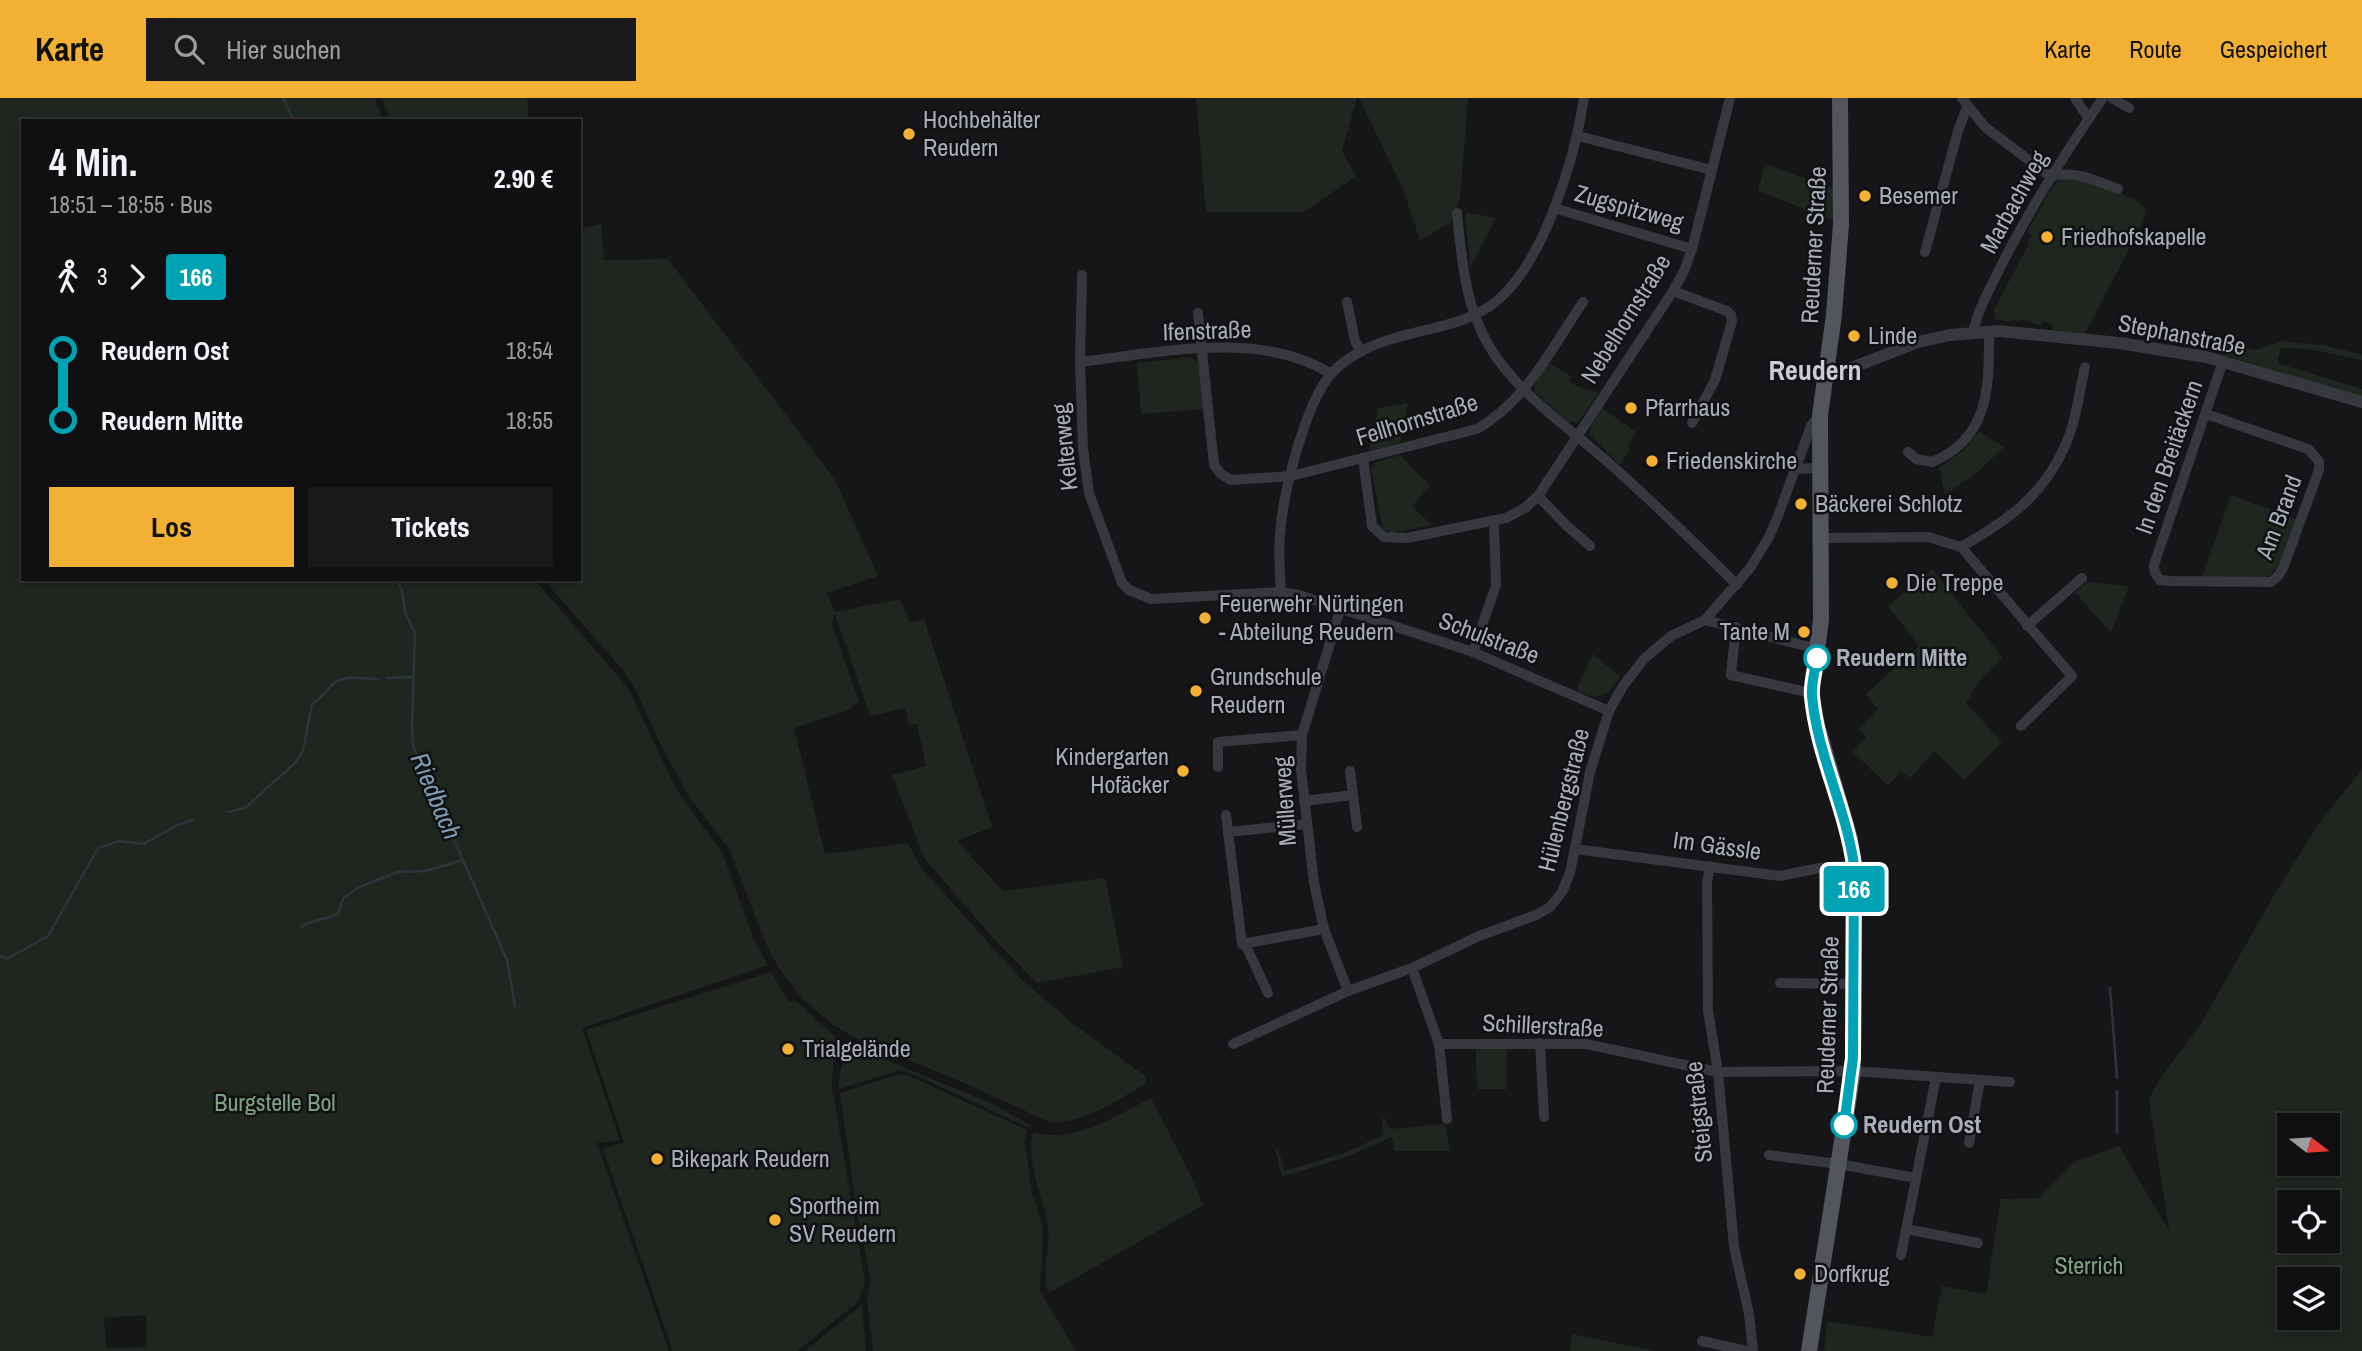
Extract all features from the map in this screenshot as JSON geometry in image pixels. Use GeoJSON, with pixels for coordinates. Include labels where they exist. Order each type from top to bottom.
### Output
{"type":"FeatureCollection","features":[{"type":"Feature","properties":{"kind":"main road","name":"Reuderner Straße"},"geometry":{"type":"LineString","coordinates":[[1809,1351],[1853,1071],[1854,865],[1850,839],[1817,725],[1811,693],[1821,620],[1820,415],[1834,315],[1840,224],[1840,98]]}},
{"type":"Feature","properties":{"kind":"street"},"geometry":{"type":"LineString","coordinates":[[1281,592],[1280,533],[1291,476],[1308,414],[1318,392],[1344,361],[1394,338],[1464,321],[1496,302],[1507,291],[1527,265],[1554,208],[1578,136],[1584,98]]}},
{"type":"Feature","properties":{"kind":"street","name":"Nebelhornstraße"},"geometry":{"type":"LineString","coordinates":[[1538,496],[1684,271],[1730,98]]}},
{"type":"Feature","properties":{"kind":"street"},"geometry":{"type":"LineString","coordinates":[[2076,98],[2089,119]]}},
{"type":"Feature","properties":{"kind":"street","name":"Marbachweg"},"geometry":{"type":"LineString","coordinates":[[1973,332],[1979,310],[2050,176],[2103,98]]}},
{"type":"Feature","properties":{"kind":"street"},"geometry":{"type":"LineString","coordinates":[[2112,98],[2129,108]]}},
{"type":"Feature","properties":{"kind":"street"},"geometry":{"type":"LineString","coordinates":[[1965,102],[1985,127],[2050,176],[2077,174],[2118,189]]}},
{"type":"Feature","properties":{"kind":"street"},"geometry":{"type":"LineString","coordinates":[[1924,252],[1965,102]]}},
{"type":"Feature","properties":{"kind":"street"},"geometry":{"type":"LineString","coordinates":[[1578,136],[1713,170]]}},
{"type":"Feature","properties":{"kind":"street","name":"Zugspitzweg"},"geometry":{"type":"LineString","coordinates":[[1554,208],[1692,248]]}},
{"type":"Feature","properties":{"kind":"street"},"geometry":{"type":"LineString","coordinates":[[1457,213],[1461,252],[1475,315],[1491,349],[1524,390],[1669,516],[1737,585]]}},
{"type":"Feature","properties":{"kind":"street","name":"Kelterweg"},"geometry":{"type":"LineString","coordinates":[[1082,275],[1080,362],[1083,449],[1089,493],[1122,583],[1129,590],[1144,597]]}},
{"type":"Feature","properties":{"kind":"street"},"geometry":{"type":"LineString","coordinates":[[1673,291],[1727,312],[1732,321],[1715,380],[1692,423]]}},
{"type":"Feature","properties":{"kind":"street"},"geometry":{"type":"LineString","coordinates":[[1347,302],[1355,341],[1361,352]]}},
{"type":"Feature","properties":{"kind":"street","name":"Fellhornstraße"},"geometry":{"type":"LineString","coordinates":[[1198,313],[1214,465],[1221,474],[1231,480],[1291,476],[1477,429],[1494,419],[1524,390],[1583,302]]}},
{"type":"Feature","properties":{"kind":"street"},"geometry":{"type":"LineString","coordinates":[[1908,452],[1916,459],[1932,462],[1957,445],[1974,427],[1987,396],[1989,331]]}},
{"type":"Feature","properties":{"kind":"street","name":"Stephanstraße"},"geometry":{"type":"LineString","coordinates":[[1826,374],[1836,374],[1918,342],[1989,331],[2119,343],[2223,361],[2362,402]]}},
{"type":"Feature","properties":{"kind":"street","name":"Ifenstraße"},"geometry":{"type":"LineString","coordinates":[[1080,362],[1200,348],[1265,350],[1283,353],[1331,374]]}},
{"type":"Feature","properties":{"kind":"street","name":"In den Breitäckern"},"geometry":{"type":"LineString","coordinates":[[2154,565],[2223,361]]}},
{"type":"Feature","properties":{"kind":"street"},"geometry":{"type":"LineString","coordinates":[[1961,547],[1997,526],[2025,505],[2051,472],[2066,445],[2085,367]]}},
{"type":"Feature","properties":{"kind":"street","name":"Am Brand"},"geometry":{"type":"LineString","coordinates":[[2154,565],[2155,573],[2160,579],[2171,581],[2271,582],[2283,568],[2319,470],[2319,461],[2308,449],[2206,414]]}},
{"type":"Feature","properties":{"kind":"street","name":"Hülenbergstraße"},"geometry":{"type":"LineString","coordinates":[[1233,1044],[1349,991],[1412,968],[1479,936],[1536,915],[1550,906],[1562,892],[1570,873],[1590,772],[1609,711],[1623,686],[1651,653],[1671,635],[1706,620],[1737,585],[1769,537],[1811,426],[1820,415]]}},
{"type":"Feature","properties":{"kind":"street"},"geometry":{"type":"LineString","coordinates":[[1363,458],[1372,526],[1384,537],[1407,538],[1494,522],[1525,508],[1538,496],[1590,546]]}},
{"type":"Feature","properties":{"kind":"street"},"geometry":{"type":"LineString","coordinates":[[1794,469],[1819,468]]}},
{"type":"Feature","properties":{"kind":"street"},"geometry":{"type":"LineString","coordinates":[[1473,652],[1496,584],[1494,522]]}},
{"type":"Feature","properties":{"kind":"street"},"geometry":{"type":"LineString","coordinates":[[1819,538],[1928,537],[1961,547],[2072,676],[2021,726]]}},
{"type":"Feature","properties":{"kind":"street"},"geometry":{"type":"LineString","coordinates":[[2027,626],[2082,578]]}},
{"type":"Feature","properties":{"kind":"street","name":"Schulstraße"},"geometry":{"type":"LineString","coordinates":[[1144,597],[1281,592],[1340,607],[1473,652],[1609,711]]}},
{"type":"Feature","properties":{"kind":"street","name":"Müllerweg"},"geometry":{"type":"LineString","coordinates":[[1340,607],[1303,735],[1301,769],[1314,883],[1324,929],[1349,991]]}},
{"type":"Feature","properties":{"kind":"street"},"geometry":{"type":"LineString","coordinates":[[1706,620],[1818,649]]}},
{"type":"Feature","properties":{"kind":"street"},"geometry":{"type":"LineString","coordinates":[[1736,627],[1731,675],[1811,693]]}},
{"type":"Feature","properties":{"kind":"street"},"geometry":{"type":"LineString","coordinates":[[1218,767],[1218,742],[1303,735]]}},
{"type":"Feature","properties":{"kind":"street"},"geometry":{"type":"LineString","coordinates":[[1350,771],[1357,827]]}},
{"type":"Feature","properties":{"kind":"street"},"geometry":{"type":"LineString","coordinates":[[1304,801],[1353,795]]}},
{"type":"Feature","properties":{"kind":"street"},"geometry":{"type":"LineString","coordinates":[[1226,815],[1242,944],[1245,944],[1268,993]]}},
{"type":"Feature","properties":{"kind":"street"},"geometry":{"type":"LineString","coordinates":[[1228,832],[1307,824]]}},
{"type":"Feature","properties":{"kind":"street","name":"Im Gässle"},"geometry":{"type":"LineString","coordinates":[[1575,849],[1780,876],[1854,865]]}},
{"type":"Feature","properties":{"kind":"street","name":"Steigstraße"},"geometry":{"type":"LineString","coordinates":[[1710,866],[1707,883],[1708,1011],[1718,1072],[1734,1247],[1749,1314],[1753,1351]]}},
{"type":"Feature","properties":{"kind":"street"},"geometry":{"type":"LineString","coordinates":[[1245,944],[1324,929]]}},
{"type":"Feature","properties":{"kind":"street"},"geometry":{"type":"LineString","coordinates":[[1412,968],[1439,1044],[1447,1119]]}},
{"type":"Feature","properties":{"kind":"street"},"geometry":{"type":"LineString","coordinates":[[1780,983],[1854,984]]}},
{"type":"Feature","properties":{"kind":"street"},"geometry":{"type":"LineString","coordinates":[[1540,1043],[1544,1117]]}},
{"type":"Feature","properties":{"kind":"street","name":"Schillerstraße"},"geometry":{"type":"LineString","coordinates":[[1439,1044],[1586,1044],[1718,1072],[1853,1071],[2010,1082]]}},
{"type":"Feature","properties":{"kind":"street"},"geometry":{"type":"LineString","coordinates":[[1901,1255],[1936,1077]]}},
{"type":"Feature","properties":{"kind":"street"},"geometry":{"type":"LineString","coordinates":[[1969,1143],[1980,1080]]}},
{"type":"Feature","properties":{"kind":"street"},"geometry":{"type":"LineString","coordinates":[[1769,1155],[1916,1178]]}},
{"type":"Feature","properties":{"kind":"street"},"geometry":{"type":"LineString","coordinates":[[1906,1228],[1978,1243]]}},
{"type":"Feature","properties":{"kind":"street"},"geometry":{"type":"LineString","coordinates":[[1702,1341],[1747,1351]]}},
{"type":"Feature","properties":{"kind":"green space","name":"Burgstelle Bol"},"geometry":{"type":"Polygon","coordinates":[[[0,98],[375,98],[382,119],[21,119],[21,581],[536,581],[628,688],[676,789],[722,852],[754,940],[768,965],[582,1028],[620,1140],[597,1143],[669,1351],[0,1351],[0,98]],[[146,1315],[104,1318],[106,1348],[147,1347],[146,1315]]]}},
{"type":"Feature","properties":{"kind":"green space"},"geometry":{"type":"Polygon","coordinates":[[[382,98],[527,98],[529,119],[389,119],[382,98]]]}},
{"type":"Feature","properties":{"kind":"green space"},"geometry":{"type":"Polygon","coordinates":[[[1196,98],[1357,98],[1342,151],[1356,176],[1304,212],[1206,212],[1196,98]]]}},
{"type":"Feature","properties":{"kind":"green space"},"geometry":{"type":"Polygon","coordinates":[[[1359,98],[1468,98],[1460,197],[1452,222],[1420,240],[1403,189],[1359,98]]]}},
{"type":"Feature","properties":{"kind":"green space"},"geometry":{"type":"Polygon","coordinates":[[[1765,164],[1835,189],[1834,220],[1758,191],[1765,164]]]}},
{"type":"Feature","properties":{"kind":"green space"},"geometry":{"type":"Polygon","coordinates":[[[2060,179],[2078,179],[2104,186],[2125,195],[2146,209],[2143,222],[2085,334],[2052,331],[2052,325],[2043,321],[2041,326],[2021,319],[2020,322],[2012,319],[2010,322],[1994,319],[1996,313],[1993,311],[2029,244],[2027,243],[2032,235],[2027,232],[2053,186],[2060,179]]]}},
{"type":"Feature","properties":{"kind":"green space"},"geometry":{"type":"Polygon","coordinates":[[[1465,212],[1496,218],[1470,268],[1465,212]]]}},
{"type":"Feature","properties":{"kind":"green space"},"geometry":{"type":"Polygon","coordinates":[[[601,224],[604,260],[668,259],[835,480],[878,576],[826,593],[835,612],[900,599],[910,623],[924,619],[992,827],[957,841],[1003,891],[1105,878],[1123,967],[1037,983],[995,940],[924,858],[892,775],[926,766],[917,724],[909,725],[906,708],[870,716],[835,614],[832,624],[859,702],[848,710],[794,728],[825,854],[908,843],[921,868],[1020,978],[1071,1022],[1145,1076],[1147,1083],[1090,1114],[1052,1123],[860,1040],[833,1025],[802,998],[779,968],[766,944],[729,849],[690,798],[664,752],[636,690],[623,670],[545,581],[581,581],[581,229],[601,224]]]}},
{"type":"Feature","properties":{"kind":"green space"},"geometry":{"type":"Polygon","coordinates":[[[2216,335],[2256,350],[2281,341],[2323,345],[2362,355],[2362,360],[2308,349],[2281,348],[2277,363],[2362,389],[2362,397],[2213,352],[2216,335]]]}},
{"type":"Feature","properties":{"kind":"green space"},"geometry":{"type":"Polygon","coordinates":[[[1190,357],[1199,363],[1204,409],[1141,414],[1137,363],[1190,357]]]}},
{"type":"Feature","properties":{"kind":"green space"},"geometry":{"type":"Polygon","coordinates":[[[1548,362],[1571,377],[1569,381],[1576,386],[1599,393],[1578,422],[1568,422],[1535,392],[1534,383],[1548,362]]]}},
{"type":"Feature","properties":{"kind":"green space"},"geometry":{"type":"Polygon","coordinates":[[[1408,403],[1400,443],[1369,451],[1378,408],[1408,403]]]}},
{"type":"Feature","properties":{"kind":"green space"},"geometry":{"type":"Polygon","coordinates":[[[1602,408],[1636,432],[1620,465],[1589,434],[1602,408]]]}},
{"type":"Feature","properties":{"kind":"green space"},"geometry":{"type":"Polygon","coordinates":[[[1979,431],[2004,447],[1981,469],[1945,495],[1939,468],[1963,451],[1979,431]]]}},
{"type":"Feature","properties":{"kind":"green space"},"geometry":{"type":"Polygon","coordinates":[[[1400,455],[1430,486],[1412,506],[1432,525],[1392,533],[1383,529],[1371,469],[1377,462],[1400,455]]]}},
{"type":"Feature","properties":{"kind":"green space"},"geometry":{"type":"Polygon","coordinates":[[[2231,495],[2296,519],[2281,562],[2261,580],[2202,577],[2231,495]]]}},
{"type":"Feature","properties":{"kind":"green space"},"geometry":{"type":"Polygon","coordinates":[[[1932,569],[2003,658],[1980,680],[1966,703],[2002,742],[1964,780],[1934,751],[1910,778],[1901,771],[1888,786],[1853,752],[1867,737],[1859,729],[1878,709],[1866,694],[1919,646],[1888,606],[1932,569]]]}},
{"type":"Feature","properties":{"kind":"green space"},"geometry":{"type":"Polygon","coordinates":[[[2086,582],[2129,586],[2111,633],[2075,592],[2086,582]]]}},
{"type":"Feature","properties":{"kind":"green space"},"geometry":{"type":"Polygon","coordinates":[[[1593,654],[1620,677],[1607,693],[1598,696],[1578,691],[1578,685],[1593,654]]]}},
{"type":"Feature","properties":{"kind":"green space","name":"Sterrich"},"geometry":{"type":"Polygon","coordinates":[[[2362,769],[2362,1351],[1824,1351],[1827,1321],[1932,1337],[1942,1286],[1986,1294],[2001,1199],[2039,1198],[2076,1161],[2119,1146],[2169,1231],[2149,1099],[2159,1080],[2199,1027],[2316,828],[2362,769]]]}},
{"type":"Feature","properties":{"kind":"green space"},"geometry":{"type":"Polygon","coordinates":[[[771,972],[789,1002],[796,1001],[842,1043],[842,1049],[833,1063],[832,1087],[865,1282],[858,1302],[797,1351],[673,1351],[603,1149],[624,1142],[586,1030],[771,972]]]}},
{"type":"Feature","properties":{"kind":"green space"},"geometry":{"type":"Polygon","coordinates":[[[1476,1049],[1507,1049],[1507,1089],[1477,1089],[1476,1049]]]}},
{"type":"Feature","properties":{"kind":"green space"},"geometry":{"type":"Polygon","coordinates":[[[855,1051],[867,1052],[995,1105],[1030,1125],[1023,1125],[900,1070],[839,1089],[841,1067],[846,1058],[855,1051]]]}},
{"type":"Feature","properties":{"kind":"green space"},"geometry":{"type":"Polygon","coordinates":[[[899,1074],[907,1075],[1027,1130],[1025,1141],[1031,1189],[1042,1224],[1040,1291],[1076,1351],[873,1351],[867,1300],[871,1280],[858,1218],[840,1093],[899,1074]]]}},
{"type":"Feature","properties":{"kind":"green space"},"geometry":{"type":"Polygon","coordinates":[[[1151,1098],[1203,1205],[1049,1293],[1045,1277],[1048,1228],[1031,1156],[1033,1132],[1049,1135],[1079,1131],[1109,1120],[1151,1098]]]}},
{"type":"Feature","properties":{"kind":"green space"},"geometry":{"type":"Polygon","coordinates":[[[1382,1118],[1385,1118],[1389,1129],[1445,1124],[1450,1151],[1395,1151],[1392,1137],[1346,1157],[1282,1177],[1275,1149],[1278,1149],[1285,1171],[1344,1153],[1384,1135],[1382,1118]]]}},
{"type":"Feature","properties":{"kind":"green space"},"geometry":{"type":"Polygon","coordinates":[[[862,1305],[866,1351],[805,1351],[862,1305]]]}},
{"type":"Feature","properties":{"kind":"green space"},"geometry":{"type":"Polygon","coordinates":[[[1572,1334],[1656,1351],[1570,1351],[1572,1334]]]}},
{"type":"Feature","properties":{"kind":"waterway","name":"Riedbach"},"geometry":{"type":"LineString","coordinates":[[283,98],[293,119]]}},
{"type":"Feature","properties":{"kind":"waterway","name":"Riedbach"},"geometry":{"type":"LineString","coordinates":[[398,581],[405,612],[415,633],[413,746],[507,960],[515,1006]]}},
{"type":"Feature","properties":{"kind":"waterway"},"geometry":{"type":"LineString","coordinates":[[387,678],[412,677]]}},
{"type":"Feature","properties":{"kind":"waterway"},"geometry":{"type":"LineString","coordinates":[[228,812],[245,808],[295,763],[303,751],[312,704],[333,684],[349,678],[378,679]]}},
{"type":"Feature","properties":{"kind":"waterway"},"geometry":{"type":"LineString","coordinates":[[0,956],[7,959],[48,936],[98,848],[119,841],[144,844],[175,826],[193,820]]}},
{"type":"Feature","properties":{"kind":"waterway"},"geometry":{"type":"LineString","coordinates":[[301,927],[338,914],[343,899],[357,888],[398,872],[425,871],[463,860]]}},
{"type":"Feature","properties":{"kind":"waterway"},"geometry":{"type":"LineString","coordinates":[[2110,988],[2117,1078]]}},
{"type":"Feature","properties":{"kind":"waterway"},"geometry":{"type":"LineString","coordinates":[[2117,1091],[2117,1132]]}},
{"type":"Feature","properties":{"kind":"bus line","name":"166"},"geometry":{"type":"LineString","coordinates":[[1817,658],[1811,693],[1817,725],[1850,839],[1854,865],[1853,1071],[1844,1125]]}},
{"type":"Feature","properties":{"kind":"place","name":"Hochbehälter Reudern"},"geometry":{"type":"Point","coordinates":[909,134]}},
{"type":"Feature","properties":{"kind":"place","name":"Besemer"},"geometry":{"type":"Point","coordinates":[1865,196]}},
{"type":"Feature","properties":{"kind":"place","name":"Friedhofskapelle"},"geometry":{"type":"Point","coordinates":[2047,237]}},
{"type":"Feature","properties":{"kind":"place","name":"Linde"},"geometry":{"type":"Point","coordinates":[1854,336]}},
{"type":"Feature","properties":{"kind":"place","name":"Pfarrhaus"},"geometry":{"type":"Point","coordinates":[1631,408]}},
{"type":"Feature","properties":{"kind":"place","name":"Friedenskirche"},"geometry":{"type":"Point","coordinates":[1652,461]}},
{"type":"Feature","properties":{"kind":"place","name":"Bäckerei Schlotz"},"geometry":{"type":"Point","coordinates":[1801,504]}},
{"type":"Feature","properties":{"kind":"place","name":"Die Treppe"},"geometry":{"type":"Point","coordinates":[1892,583]}},
{"type":"Feature","properties":{"kind":"place","name":"Feuerwehr Nürtingen - Abteilung Reudern"},"geometry":{"type":"Point","coordinates":[1205,618]}},
{"type":"Feature","properties":{"kind":"place","name":"Tante M"},"geometry":{"type":"Point","coordinates":[1804,632]}},
{"type":"Feature","properties":{"kind":"place","name":"Reudern Mitte"},"geometry":{"type":"Point","coordinates":[1817,658]}},
{"type":"Feature","properties":{"kind":"place","name":"Grundschule Reudern"},"geometry":{"type":"Point","coordinates":[1196,691]}},
{"type":"Feature","properties":{"kind":"place","name":"Kindergarten Hofäcker"},"geometry":{"type":"Point","coordinates":[1183,771]}},
{"type":"Feature","properties":{"kind":"place","name":"Trialgelände"},"geometry":{"type":"Point","coordinates":[788,1049]}},
{"type":"Feature","properties":{"kind":"place","name":"Reudern Ost"},"geometry":{"type":"Point","coordinates":[1844,1125]}},
{"type":"Feature","properties":{"kind":"place","name":"Bikepark Reudern"},"geometry":{"type":"Point","coordinates":[657,1159]}},
{"type":"Feature","properties":{"kind":"place","name":"Sportheim SV Reudern"},"geometry":{"type":"Point","coordinates":[775,1220]}},
{"type":"Feature","properties":{"kind":"place","name":"Dorfkrug"},"geometry":{"type":"Point","coordinates":[1800,1274]}},
{"type":"Feature","properties":{"kind":"district","name":"Reudern"},"geometry":{"type":"Point","coordinates":[1815,370]}}]}
